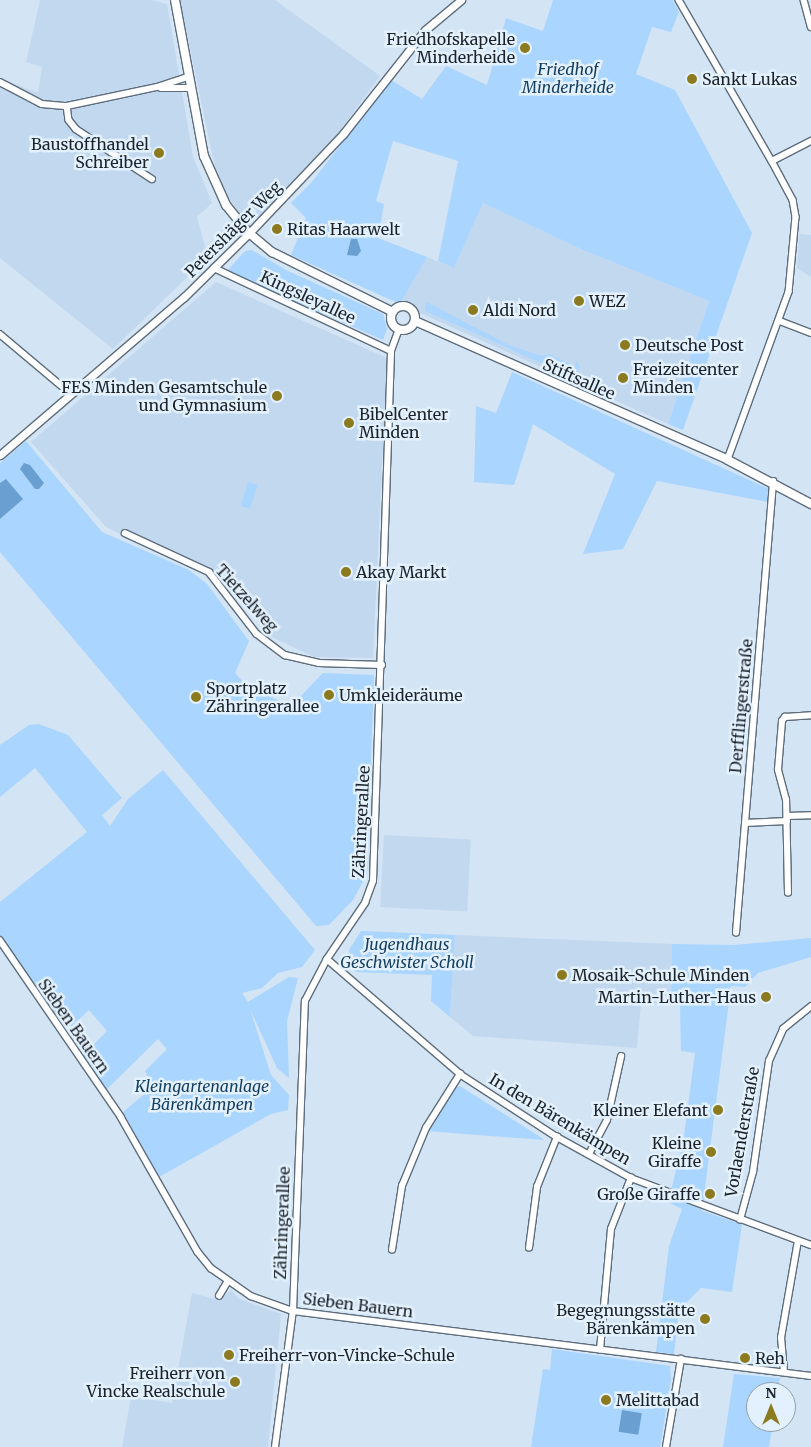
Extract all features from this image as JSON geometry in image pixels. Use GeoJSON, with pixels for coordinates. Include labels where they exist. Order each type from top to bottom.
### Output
{"type":"FeatureCollection","features":[{"type":"Feature","properties":{"kind":"main road"},"geometry":{"type":"LineString","coordinates":[[175,0],[206,165],[226,205],[249,233],[295,265],[393,312]]}},
{"type":"Feature","properties":{"kind":"main road"},"geometry":{"type":"LineString","coordinates":[[398,307],[409,308],[414,314],[415,321],[409,329],[399,329],[392,322],[393,312],[398,307]]}},
{"type":"Feature","properties":{"kind":"main road","name":"Stiftsallee"},"geometry":{"type":"LineString","coordinates":[[415,321],[728,460],[773,482],[811,504]]}},
{"type":"Feature","properties":{"kind":"street","name":"Petershäger Weg"},"geometry":{"type":"LineString","coordinates":[[0,455],[214,268],[338,140],[425,30],[460,0]]}},
{"type":"Feature","properties":{"kind":"street"},"geometry":{"type":"LineString","coordinates":[[679,0],[793,200],[796,217],[791,279],[780,321],[728,460]]}},
{"type":"Feature","properties":{"kind":"street"},"geometry":{"type":"LineString","coordinates":[[804,0],[811,27]]}},
{"type":"Feature","properties":{"kind":"street"},"geometry":{"type":"LineString","coordinates":[[0,82],[42,104],[67,106],[156,87],[188,77]]}},
{"type":"Feature","properties":{"kind":"street"},"geometry":{"type":"LineString","coordinates":[[156,87],[191,88]]}},
{"type":"Feature","properties":{"kind":"street"},"geometry":{"type":"LineString","coordinates":[[67,106],[69,120],[76,129],[152,179]]}},
{"type":"Feature","properties":{"kind":"street"},"geometry":{"type":"LineString","coordinates":[[772,162],[811,142]]}},
{"type":"Feature","properties":{"kind":"street","name":"Kingsleyallee"},"geometry":{"type":"LineString","coordinates":[[214,268],[391,351]]}},
{"type":"Feature","properties":{"kind":"street"},"geometry":{"type":"LineString","coordinates":[[780,321],[811,332]]}},
{"type":"Feature","properties":{"kind":"street","name":"Zähringerallee"},"geometry":{"type":"LineString","coordinates":[[275,1447],[293,1311],[302,1019],[310,987],[365,904],[373,881],[382,664],[391,351],[399,329]]}},
{"type":"Feature","properties":{"kind":"street"},"geometry":{"type":"LineString","coordinates":[[0,334],[70,393]]}},
{"type":"Feature","properties":{"kind":"street","name":"Derfflingerstraße"},"geometry":{"type":"LineString","coordinates":[[736,933],[773,482]]}},
{"type":"Feature","properties":{"kind":"street","name":"Tietzelweg"},"geometry":{"type":"LineString","coordinates":[[125,533],[209,572],[257,634],[285,655],[319,663],[382,664]]}},
{"type":"Feature","properties":{"kind":"street"},"geometry":{"type":"LineString","coordinates":[[788,893],[787,818],[778,770],[782,721],[785,717],[811,715]]}},
{"type":"Feature","properties":{"kind":"street"},"geometry":{"type":"LineString","coordinates":[[745,823],[811,815]]}},
{"type":"Feature","properties":{"kind":"street","name":"Sieben Bauern"},"geometry":{"type":"LineString","coordinates":[[0,940],[121,1117],[198,1252],[228,1281],[251,1296],[293,1311],[811,1376]]}},
{"type":"Feature","properties":{"kind":"street","name":"In den Bärenkämpen"},"geometry":{"type":"LineString","coordinates":[[327,959],[460,1074],[557,1137],[631,1178],[811,1245]]}},
{"type":"Feature","properties":{"kind":"street","name":"Vorlaenderstraße"},"geometry":{"type":"LineString","coordinates":[[740,1220],[753,1172],[769,1061],[783,1029],[811,1006]]}},
{"type":"Feature","properties":{"kind":"street"},"geometry":{"type":"LineString","coordinates":[[589,1154],[607,1120],[621,1058]]}},
{"type":"Feature","properties":{"kind":"street"},"geometry":{"type":"LineString","coordinates":[[392,1250],[402,1186],[426,1128],[460,1074]]}},
{"type":"Feature","properties":{"kind":"street"},"geometry":{"type":"LineString","coordinates":[[529,1248],[536,1186],[557,1137]]}},
{"type":"Feature","properties":{"kind":"street"},"geometry":{"type":"LineString","coordinates":[[600,1350],[611,1229],[631,1178]]}},
{"type":"Feature","properties":{"kind":"street"},"geometry":{"type":"LineString","coordinates":[[784,1372],[782,1338],[798,1241]]}},
{"type":"Feature","properties":{"kind":"street"},"geometry":{"type":"LineString","coordinates":[[219,1296],[228,1281]]}},
{"type":"Feature","properties":{"kind":"street"},"geometry":{"type":"LineString","coordinates":[[666,1447],[681,1360]]}},
{"type":"Feature","properties":{"kind":"shaded area"},"geometry":{"type":"Polygon","coordinates":[[[40,0],[151,0],[167,4],[193,157],[212,203],[197,217],[208,257],[113,349],[0,258],[0,78],[38,93],[42,67],[26,62],[40,0]]]}},
{"type":"Feature","properties":{"kind":"shaded area"},"geometry":{"type":"Polygon","coordinates":[[[180,0],[275,0],[380,76],[327,148],[260,217],[250,219],[241,215],[218,182],[180,0]]]}},
{"type":"Feature","properties":{"kind":"shaded area"},"geometry":{"type":"Polygon","coordinates":[[[483,203],[583,250],[709,301],[668,424],[400,304],[427,257],[454,268],[483,203]]]}},
{"type":"Feature","properties":{"kind":"shaded area"},"geometry":{"type":"Polygon","coordinates":[[[799,234],[811,235],[811,277],[797,268],[799,234]]]}},
{"type":"Feature","properties":{"kind":"shaded area"},"geometry":{"type":"Polygon","coordinates":[[[351,239],[357,239],[361,251],[357,256],[347,255],[351,239]]]}},
{"type":"Feature","properties":{"kind":"shaded area"},"geometry":{"type":"Polygon","coordinates":[[[216,282],[387,358],[373,658],[314,657],[272,637],[223,578],[200,573],[106,527],[31,442],[216,282]]]}},
{"type":"Feature","properties":{"kind":"shaded area"},"geometry":{"type":"Polygon","coordinates":[[[24,463],[30,465],[44,483],[39,489],[35,489],[20,469],[24,463]]]}},
{"type":"Feature","properties":{"kind":"shaded area"},"geometry":{"type":"Polygon","coordinates":[[[6,479],[23,499],[0,519],[0,483],[6,479]]]}},
{"type":"Feature","properties":{"kind":"shaded area"},"geometry":{"type":"Polygon","coordinates":[[[384,835],[471,840],[467,911],[380,907],[384,835]]]}},
{"type":"Feature","properties":{"kind":"shaded area","name":"Mosaik-Schule Minden"},"geometry":{"type":"Polygon","coordinates":[[[455,935],[672,944],[671,1004],[641,1003],[637,1048],[473,1036],[450,1017],[455,935]]]}},
{"type":"Feature","properties":{"kind":"shaded area","name":"Freiherr-von-Vincke-Schule"},"geometry":{"type":"Polygon","coordinates":[[[231,1290],[239,1299],[281,1314],[268,1447],[122,1447],[131,1396],[172,1403],[192,1293],[219,1300],[231,1290]]]}},
{"type":"Feature","properties":{"kind":"shaded area"},"geometry":{"type":"Polygon","coordinates":[[[622,1410],[642,1413],[638,1435],[619,1432],[622,1410]]]}},
{"type":"Feature","properties":{"kind":"green space","name":"Friedhof Minderheide"},"geometry":{"type":"Polygon","coordinates":[[[553,0],[673,0],[679,12],[671,32],[652,27],[636,74],[675,90],[752,233],[683,430],[668,424],[709,301],[583,250],[483,203],[454,268],[438,261],[458,161],[393,141],[376,201],[384,204],[378,238],[427,257],[400,304],[291,255],[306,218],[291,203],[311,183],[391,80],[422,99],[446,66],[487,85],[506,18],[543,31],[553,0]]]}},
{"type":"Feature","properties":{"kind":"green space"},"geometry":{"type":"Polygon","coordinates":[[[252,250],[288,271],[383,314],[387,329],[383,340],[226,272],[245,251],[252,250]]]}},
{"type":"Feature","properties":{"kind":"green space"},"geometry":{"type":"Polygon","coordinates":[[[426,302],[509,345],[541,356],[549,354],[575,366],[577,361],[580,367],[575,374],[568,375],[425,311],[426,302]]]}},
{"type":"Feature","properties":{"kind":"green space"},"geometry":{"type":"Polygon","coordinates":[[[512,372],[769,489],[768,502],[657,481],[623,549],[583,554],[615,474],[533,424],[514,485],[474,482],[476,406],[496,413],[512,372]]]}},
{"type":"Feature","properties":{"kind":"green space","name":"Sportplatz Zähringerallee"},"geometry":{"type":"Polygon","coordinates":[[[26,441],[102,532],[189,570],[207,584],[249,641],[235,673],[248,687],[291,706],[323,673],[374,675],[367,874],[353,900],[329,925],[316,926],[0,552],[0,463],[26,441]]]}},
{"type":"Feature","properties":{"kind":"green space"},"geometry":{"type":"Polygon","coordinates":[[[248,482],[258,485],[250,509],[241,506],[248,482]]]}},
{"type":"Feature","properties":{"kind":"green space","name":"Kleingartenanlage Bärenkämpen"},"geometry":{"type":"Polygon","coordinates":[[[39,724],[68,735],[122,798],[102,815],[110,826],[128,799],[163,770],[315,950],[302,967],[278,973],[262,988],[242,993],[248,1002],[289,977],[298,978],[287,1021],[289,1078],[277,1068],[250,1009],[271,1075],[289,1095],[288,1110],[271,1114],[159,1177],[123,1112],[153,1087],[145,1071],[167,1049],[158,1039],[106,1090],[82,1056],[107,1031],[89,1010],[65,1032],[0,935],[0,902],[87,832],[35,768],[0,797],[0,745],[29,725],[39,724]]]}},
{"type":"Feature","properties":{"kind":"green space","name":"Jugendhaus Geschwister Scholl"},"geometry":{"type":"Polygon","coordinates":[[[361,931],[455,935],[450,1017],[431,1001],[432,975],[356,972],[352,969],[349,950],[361,931]]]}},
{"type":"Feature","properties":{"kind":"green space"},"geometry":{"type":"Polygon","coordinates":[[[811,938],[811,957],[758,973],[745,987],[731,986],[702,1211],[742,1224],[732,1292],[701,1288],[679,1310],[674,1354],[656,1352],[669,1246],[682,1209],[668,1202],[683,1143],[695,1053],[681,1051],[680,1005],[671,1004],[672,944],[735,945],[811,938]]]}},
{"type":"Feature","properties":{"kind":"green space"},"geometry":{"type":"Polygon","coordinates":[[[460,1086],[544,1140],[426,1131],[455,1088],[460,1086]]]}},
{"type":"Feature","properties":{"kind":"green space","name":"Melittabad"},"geometry":{"type":"Polygon","coordinates":[[[552,1349],[670,1366],[671,1380],[660,1447],[531,1447],[543,1369],[550,1370],[552,1349]]]}},
{"type":"Feature","properties":{"kind":"green space"},"geometry":{"type":"Polygon","coordinates":[[[734,1374],[780,1378],[779,1382],[746,1382],[746,1432],[771,1432],[769,1447],[723,1447],[734,1374]]]}},
{"type":"Feature","properties":{"kind":"place","name":"Friedhofskapelle Minderheide"},"geometry":{"type":"Point","coordinates":[525,48]}},
{"type":"Feature","properties":{"kind":"place","name":"Sankt Lukas"},"geometry":{"type":"Point","coordinates":[692,79]}},
{"type":"Feature","properties":{"kind":"place","name":"Baustoffhandel Schreiber"},"geometry":{"type":"Point","coordinates":[159,153]}},
{"type":"Feature","properties":{"kind":"place","name":"Ritas Haarwelt"},"geometry":{"type":"Point","coordinates":[277,229]}},
{"type":"Feature","properties":{"kind":"place","name":"WEZ"},"geometry":{"type":"Point","coordinates":[579,301]}},
{"type":"Feature","properties":{"kind":"place","name":"Aldi Nord"},"geometry":{"type":"Point","coordinates":[473,310]}},
{"type":"Feature","properties":{"kind":"place","name":"Deutsche Post"},"geometry":{"type":"Point","coordinates":[625,345]}},
{"type":"Feature","properties":{"kind":"place","name":"Freizeitcenter Minden"},"geometry":{"type":"Point","coordinates":[623,378]}},
{"type":"Feature","properties":{"kind":"place","name":"FES Minden Gesamtschule und Gymnasium"},"geometry":{"type":"Point","coordinates":[277,396]}},
{"type":"Feature","properties":{"kind":"place","name":"BibelCenter Minden"},"geometry":{"type":"Point","coordinates":[349,423]}},
{"type":"Feature","properties":{"kind":"place","name":"Akay Markt"},"geometry":{"type":"Point","coordinates":[346,572]}},
{"type":"Feature","properties":{"kind":"place","name":"Umkleideräume"},"geometry":{"type":"Point","coordinates":[329,695]}},
{"type":"Feature","properties":{"kind":"place","name":"Sportplatz Zähringerallee"},"geometry":{"type":"Point","coordinates":[196,697]}},
{"type":"Feature","properties":{"kind":"place","name":"Mosaik-Schule Minden"},"geometry":{"type":"Point","coordinates":[562,975]}},
{"type":"Feature","properties":{"kind":"place","name":"Martin-Luther-Haus"},"geometry":{"type":"Point","coordinates":[766,997]}},
{"type":"Feature","properties":{"kind":"place","name":"Kleiner Elefant"},"geometry":{"type":"Point","coordinates":[718,1110]}},
{"type":"Feature","properties":{"kind":"place","name":"Kleine Giraffe"},"geometry":{"type":"Point","coordinates":[711,1152]}},
{"type":"Feature","properties":{"kind":"place","name":"Große Giraffe"},"geometry":{"type":"Point","coordinates":[710,1194]}},
{"type":"Feature","properties":{"kind":"place","name":"Begegnungsstätte Bärenkämpen"},"geometry":{"type":"Point","coordinates":[705,1319]}},
{"type":"Feature","properties":{"kind":"place","name":"Freiherr-von-Vincke-Schule"},"geometry":{"type":"Point","coordinates":[229,1355]}},
{"type":"Feature","properties":{"kind":"place","name":"Reh"},"geometry":{"type":"Point","coordinates":[745,1358]}},
{"type":"Feature","properties":{"kind":"place","name":"Freiherr von Vincke Realschule"},"geometry":{"type":"Point","coordinates":[235,1382]}},
{"type":"Feature","properties":{"kind":"place","name":"Melittabad"},"geometry":{"type":"Point","coordinates":[606,1400]}}]}
